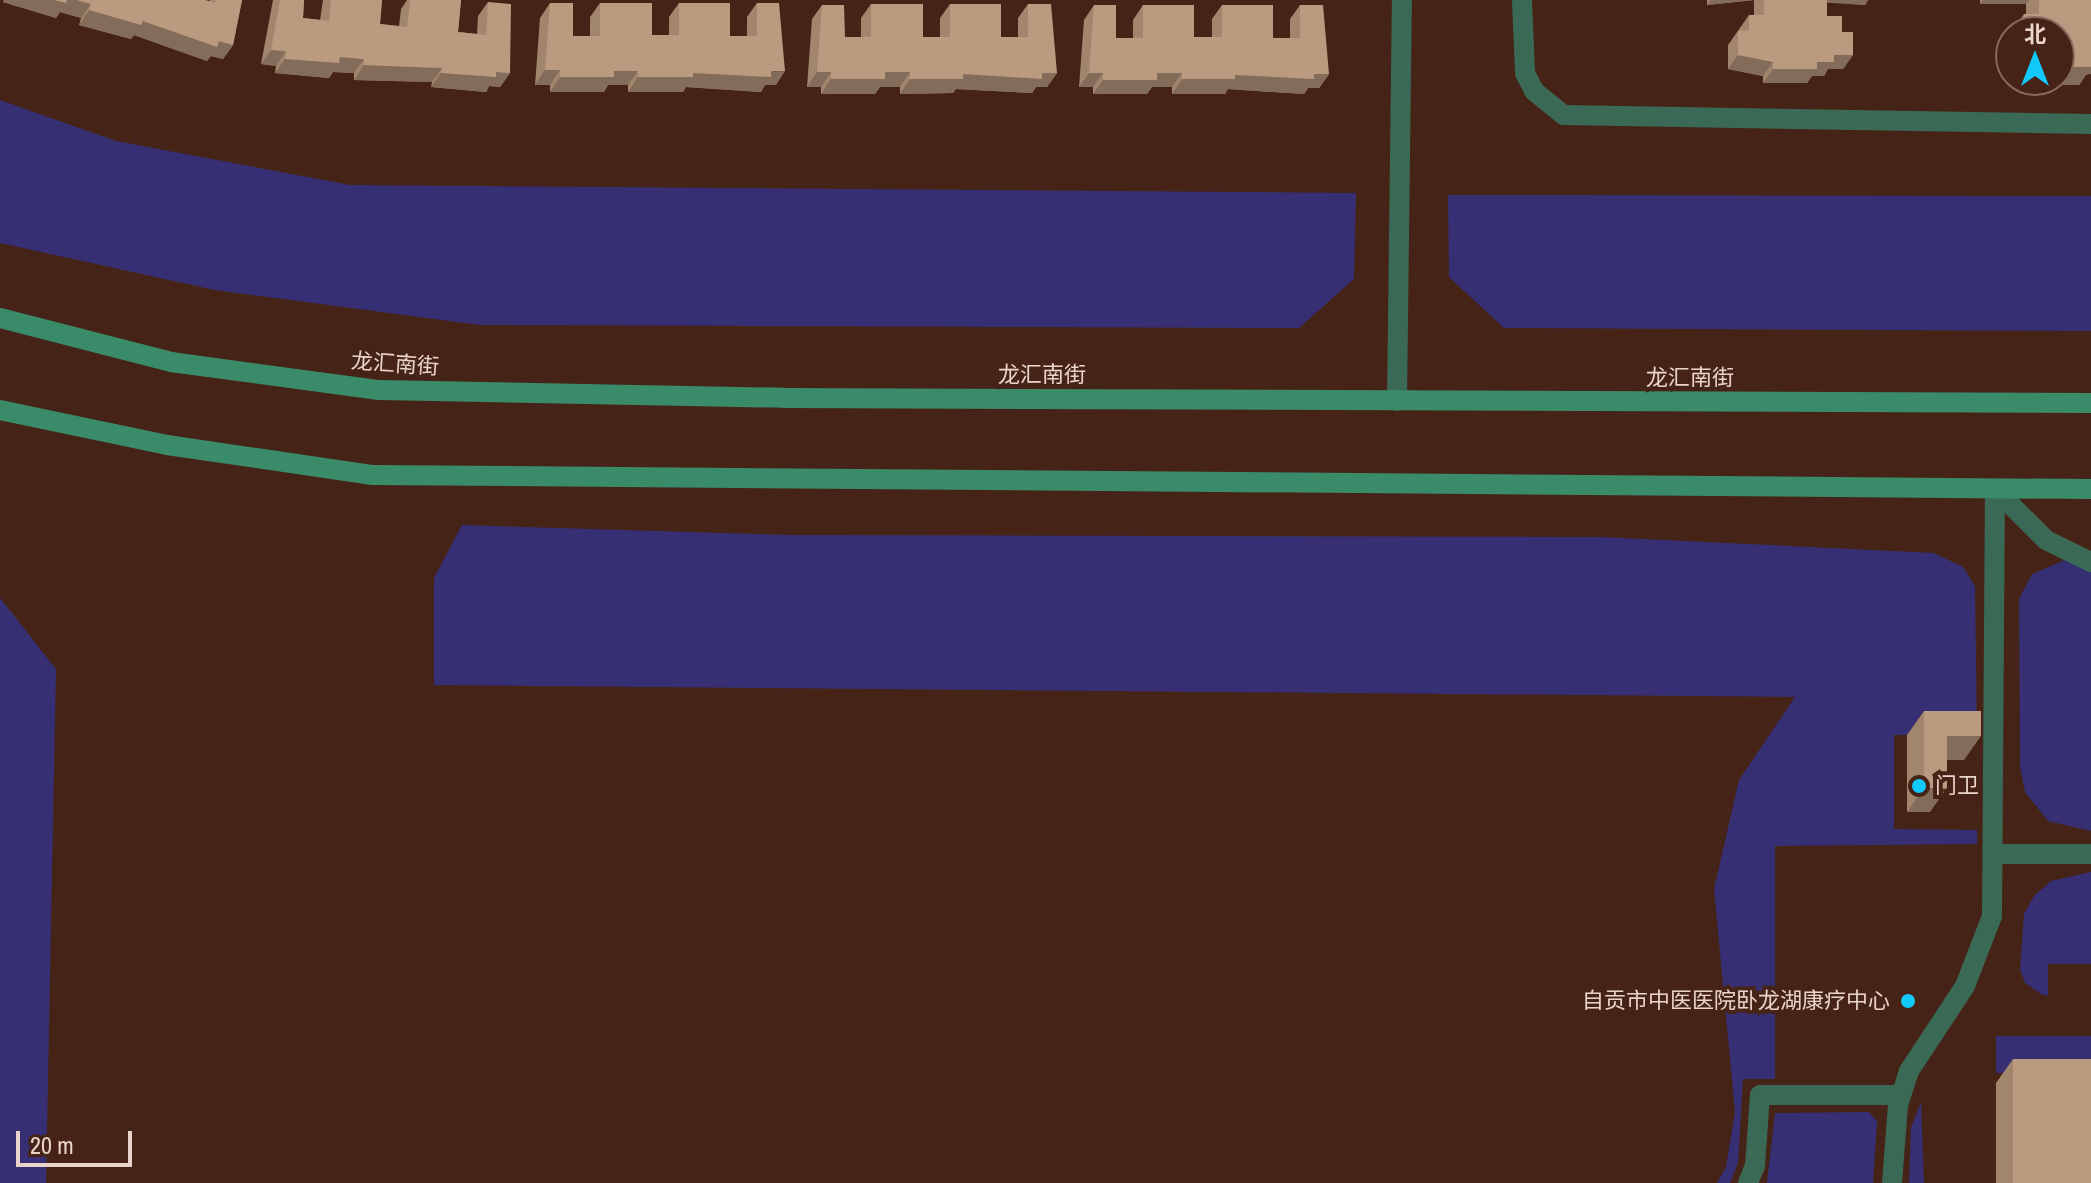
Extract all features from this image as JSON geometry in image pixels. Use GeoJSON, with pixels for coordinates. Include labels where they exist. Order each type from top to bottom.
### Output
{"type":"FeatureCollection","features":[{"type":"Feature","properties":{"kind":"main road","name":"龙汇南街"},"geometry":{"type":"LineString","coordinates":[[0,318],[171,362],[379,390],[1397,401],[2091,403]]}},
{"type":"Feature","properties":{"kind":"main road"},"geometry":{"type":"LineString","coordinates":[[0,410],[167,445],[373,475],[2091,489]]}},
{"type":"Feature","properties":{"kind":"street"},"geometry":{"type":"LineString","coordinates":[[1397,401],[1402,0]]}},
{"type":"Feature","properties":{"kind":"street"},"geometry":{"type":"LineString","coordinates":[[1522,0],[1525,73],[1534,91],[1564,115],[2091,124]]}},
{"type":"Feature","properties":{"kind":"street"},"geometry":{"type":"LineString","coordinates":[[1995,489],[2046,540],[2091,562]]}},
{"type":"Feature","properties":{"kind":"street"},"geometry":{"type":"LineString","coordinates":[[1892,1183],[1901,1095],[1925,1040],[1965,986],[1981,952],[1992,916],[1996,854],[1995,489]]}},
{"type":"Feature","properties":{"kind":"street"},"geometry":{"type":"LineString","coordinates":[[1996,854],[2091,854]]}},
{"type":"Feature","properties":{"kind":"street"},"geometry":{"type":"LineString","coordinates":[[1748,1183],[1755,1166],[1760,1095],[1901,1095]]}},
{"type":"Feature","properties":{"kind":"shaded area"},"geometry":{"type":"Polygon","coordinates":[[[0,100],[116,141],[350,185],[1356,193],[1354,279],[1299,328],[480,325],[215,290],[0,243],[0,100]]]}},
{"type":"Feature","properties":{"kind":"shaded area"},"geometry":{"type":"Polygon","coordinates":[[[1448,195],[2091,196],[2091,331],[1504,328],[1449,277],[1448,195]]]}},
{"type":"Feature","properties":{"kind":"shaded area"},"geometry":{"type":"Polygon","coordinates":[[[462,525],[788,535],[1600,537],[1934,553],[1963,567],[1975,586],[1977,735],[1894,735],[1894,829],[1977,830],[1977,844],[1775,846],[1775,1079],[1743,1079],[1738,1163],[1730,1183],[1717,1183],[1726,1167],[1735,1112],[1714,889],[1739,780],[1795,697],[434,685],[434,578],[462,525]]]}},
{"type":"Feature","properties":{"kind":"shaded area"},"geometry":{"type":"Polygon","coordinates":[[[2070,558],[2091,559],[2091,831],[2048,821],[2025,792],[2020,766],[2019,599],[2032,574],[2070,558]]]}},
{"type":"Feature","properties":{"kind":"shaded area"},"geometry":{"type":"Polygon","coordinates":[[[0,598],[56,669],[46,1183],[0,1183],[0,598]]]}},
{"type":"Feature","properties":{"kind":"shaded area"},"geometry":{"type":"Polygon","coordinates":[[[2091,872],[2091,964],[2048,964],[2048,996],[2041,994],[2025,983],[2020,969],[2024,914],[2034,896],[2051,881],[2091,872]]]}},
{"type":"Feature","properties":{"kind":"shaded area"},"geometry":{"type":"Polygon","coordinates":[[[1996,1036],[2091,1036],[2091,1073],[1996,1073],[1996,1036]]]}},
{"type":"Feature","properties":{"kind":"shaded area"},"geometry":{"type":"Polygon","coordinates":[[[1921,1102],[1924,1183],[1909,1183],[1911,1128],[1921,1102]]]}},
{"type":"Feature","properties":{"kind":"shaded area"},"geometry":{"type":"Polygon","coordinates":[[[1869,1112],[1877,1121],[1873,1183],[1767,1183],[1775,1113],[1869,1112]]]}},
{"type":"Feature","properties":{"kind":"building"},"geometry":{"type":"Polygon","coordinates":[[[77,0],[205,0],[215,3],[216,0],[242,0],[233,45],[219,41],[217,47],[143,21],[141,25],[89,10],[91,4],[77,0]]]}},
{"type":"Feature","properties":{"kind":"building"},"geometry":{"type":"Polygon","coordinates":[[[280,0],[304,0],[303,18],[329,21],[331,0],[382,0],[380,24],[407,27],[410,0],[461,0],[458,32],[486,35],[488,2],[511,4],[510,73],[496,72],[496,77],[441,73],[442,68],[364,65],[364,59],[340,57],[339,63],[285,59],[286,51],[271,50],[280,0]]]}},
{"type":"Feature","properties":{"kind":"building"},"geometry":{"type":"Polygon","coordinates":[[[1764,0],[1827,0],[1827,16],[1842,16],[1842,32],[1853,32],[1853,55],[1834,55],[1834,62],[1817,62],[1817,69],[1773,69],[1773,62],[1738,55],[1738,31],[1749,30],[1749,15],[1764,15],[1764,0]]]}},
{"type":"Feature","properties":{"kind":"building"},"geometry":{"type":"Polygon","coordinates":[[[2039,0],[2091,0],[2091,67],[2075,67],[2075,16],[2024,16],[2039,14],[2039,0]]]}},
{"type":"Feature","properties":{"kind":"building"},"geometry":{"type":"Polygon","coordinates":[[[550,3],[573,3],[573,36],[600,36],[600,3],[652,3],[652,35],[679,35],[679,3],[730,3],[730,36],[757,36],[757,3],[779,3],[785,71],[771,71],[771,77],[693,73],[693,77],[638,77],[638,71],[614,71],[614,77],[560,77],[560,70],[545,70],[550,3]]]}},
{"type":"Feature","properties":{"kind":"building"},"geometry":{"type":"Polygon","coordinates":[[[871,4],[923,4],[923,37],[950,37],[950,4],[1001,4],[1001,37],[1028,37],[1028,4],[1051,4],[1057,73],[1042,73],[1042,79],[963,74],[963,79],[910,79],[910,72],[885,72],[885,79],[831,79],[831,72],[817,72],[822,5],[844,5],[845,37],[871,37],[871,4]]]}},
{"type":"Feature","properties":{"kind":"building"},"geometry":{"type":"Polygon","coordinates":[[[1094,5],[1116,5],[1116,38],[1143,38],[1143,5],[1194,5],[1194,37],[1222,37],[1222,5],[1273,5],[1273,38],[1300,38],[1300,5],[1323,5],[1329,74],[1314,74],[1314,79],[1235,75],[1235,79],[1182,79],[1182,73],[1157,73],[1157,80],[1103,80],[1103,73],[1089,73],[1094,5]]]}},
{"type":"Feature","properties":{"kind":"building"},"geometry":{"type":"Polygon","coordinates":[[[1924,711],[1981,711],[1981,736],[1947,736],[1947,788],[1924,788],[1924,711]]]}},
{"type":"Feature","properties":{"kind":"building"},"geometry":{"type":"Polygon","coordinates":[[[2013,1059],[2091,1059],[2091,1183],[2013,1183],[2013,1059]]]}},
{"type":"Feature","properties":{"kind":"place","name":"门卫"},"geometry":{"type":"Point","coordinates":[1919,786]}},
{"type":"Feature","properties":{"kind":"place","name":"自贡市中医医院卧龙湖康疗中心"},"geometry":{"type":"Point","coordinates":[1908,1001]}}]}
